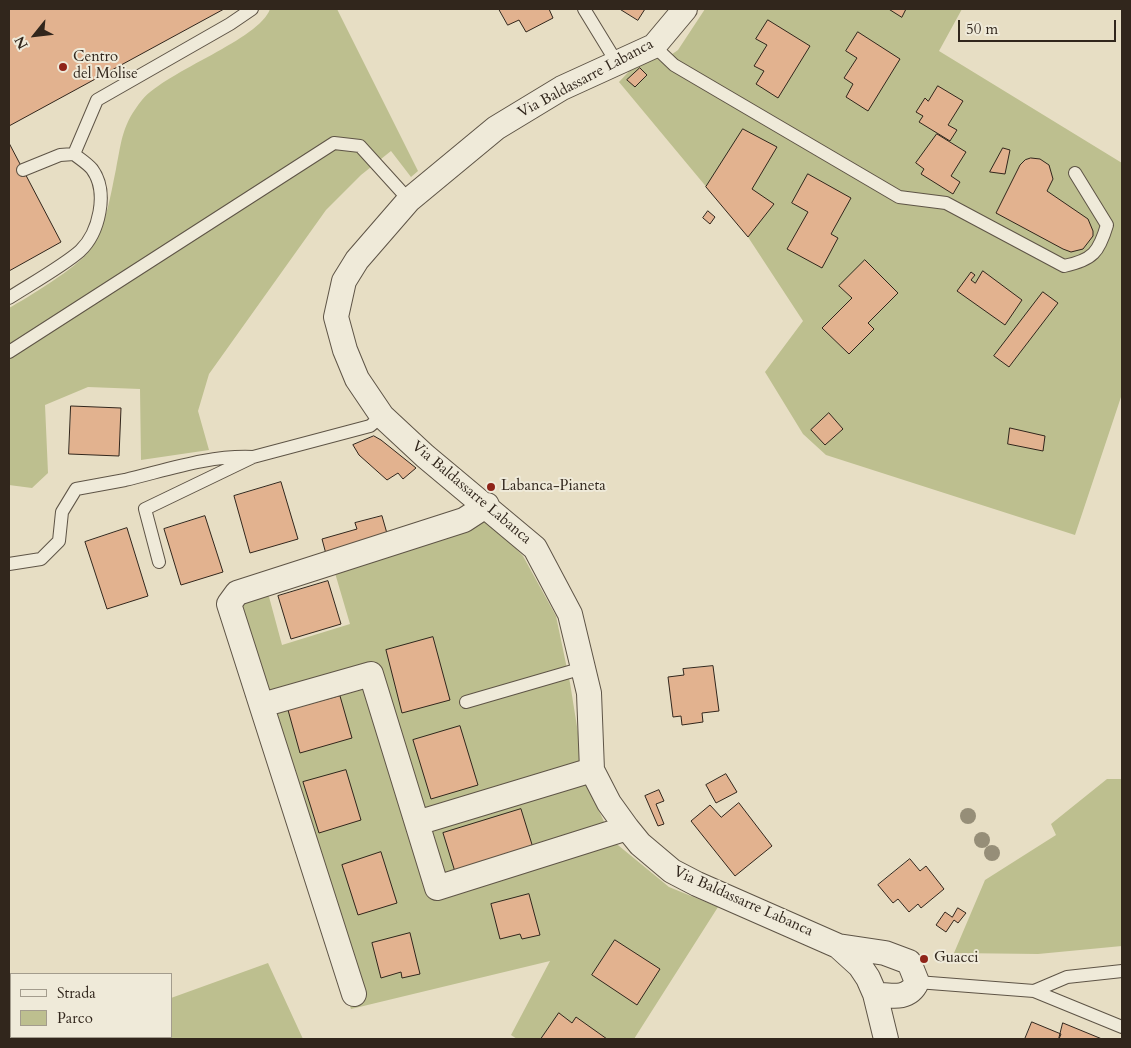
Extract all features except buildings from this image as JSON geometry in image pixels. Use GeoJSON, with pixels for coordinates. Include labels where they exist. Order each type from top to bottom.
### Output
{"type":"FeatureCollection","features":[{"type":"Feature","properties":{"kind":"street","name":"Via Baldassarre Labanca"},"geometry":{"type":"LineString","coordinates":[[685,9],[654,46],[562,88],[496,128],[409,200],[357,260],[344,281],[336,317],[345,350],[357,379],[382,416],[425,456],[487,505],[535,548],[570,614],[589,693],[592,770],[608,803],[627,828],[640,844],[672,871],[697,884],[838,946],[860,966],[875,994],[886,1039]]}},
{"type":"Feature","properties":{"kind":"street"},"geometry":{"type":"LineString","coordinates":[[354,994],[229,604],[237,593],[464,520],[487,505]]}},
{"type":"Feature","properties":{"kind":"street"},"geometry":{"type":"LineString","coordinates":[[262,706],[371,674],[437,888],[627,828]]}},
{"type":"Feature","properties":{"kind":"street"},"geometry":{"type":"LineString","coordinates":[[417,824],[592,770]]}},
{"type":"Feature","properties":{"kind":"street"},"geometry":{"type":"LineString","coordinates":[[838,946],[885,953],[909,962],[917,982],[914,989],[907,995],[875,994]]}},
{"type":"Feature","properties":{"kind":"lane"},"geometry":{"type":"LineString","coordinates":[[74,154],[97,100],[252,9]]}},
{"type":"Feature","properties":{"kind":"lane"},"geometry":{"type":"LineString","coordinates":[[584,9],[616,63]]}},
{"type":"Feature","properties":{"kind":"lane"},"geometry":{"type":"LineString","coordinates":[[654,46],[674,66],[899,197],[946,204],[1064,266],[1083,262],[1101,247],[1107,225],[1075,174]]}},
{"type":"Feature","properties":{"kind":"lane"},"geometry":{"type":"LineString","coordinates":[[9,352],[334,142],[360,146],[409,200]]}},
{"type":"Feature","properties":{"kind":"lane"},"geometry":{"type":"LineString","coordinates":[[9,298],[80,251],[93,232],[101,206],[98,182],[92,169],[74,154],[60,155],[23,170]]}},
{"type":"Feature","properties":{"kind":"lane"},"geometry":{"type":"LineString","coordinates":[[9,343],[28,339]]}},
{"type":"Feature","properties":{"kind":"lane"},"geometry":{"type":"LineString","coordinates":[[159,562],[145,509],[253,456],[370,426],[382,416]]}},
{"type":"Feature","properties":{"kind":"lane"},"geometry":{"type":"LineString","coordinates":[[9,564],[41,559],[59,541],[62,512],[76,489],[123,480],[185,464],[233,456],[253,456]]}},
{"type":"Feature","properties":{"kind":"lane"},"geometry":{"type":"LineString","coordinates":[[466,702],[583,668]]}},
{"type":"Feature","properties":{"kind":"lane"},"geometry":{"type":"LineString","coordinates":[[1034,991],[1067,977],[1122,971]]}},
{"type":"Feature","properties":{"kind":"lane"},"geometry":{"type":"LineString","coordinates":[[917,982],[1034,991],[1122,1027]]}},
{"type":"Feature","properties":{"kind":"green space"},"geometry":{"type":"Polygon","coordinates":[[[270,9],[337,9],[418,171],[411,177],[391,151],[361,175],[326,210],[209,374],[198,411],[209,450],[141,460],[140,389],[88,387],[45,405],[48,473],[32,488],[9,485],[9,308],[64,273],[83,258],[95,242],[107,212],[124,133],[130,117],[142,100],[171,77],[232,44],[249,32],[262,21],[270,9]]]}},
{"type":"Feature","properties":{"kind":"green space"},"geometry":{"type":"Polygon","coordinates":[[[705,9],[962,9],[939,51],[1122,163],[1122,394],[1075,535],[826,455],[803,434],[765,372],[803,321],[748,237],[619,82],[638,62],[654,56],[661,62],[678,50],[705,9]]]}},
{"type":"Feature","properties":{"kind":"green space"},"geometry":{"type":"Polygon","coordinates":[[[489,520],[523,556],[556,616],[570,683],[586,783],[613,841],[669,887],[718,907],[634,1039],[517,1039],[511,1035],[550,961],[351,1009],[220,610],[268,593],[282,645],[350,624],[335,573],[489,520]]]}},
{"type":"Feature","properties":{"kind":"green space"},"geometry":{"type":"Polygon","coordinates":[[[1107,779],[1122,779],[1122,946],[1038,954],[954,953],[985,880],[1056,835],[1051,824],[1107,779]]]}},
{"type":"Feature","properties":{"kind":"green space"},"geometry":{"type":"Polygon","coordinates":[[[268,963],[303,1039],[59,1039],[172,1038],[172,998],[268,963]]]}},
{"type":"Feature","properties":{"kind":"place","name":"Centro del Molise"},"geometry":{"type":"Point","coordinates":[63,67]}},
{"type":"Feature","properties":{"kind":"place","name":"Labanca-Pianeta"},"geometry":{"type":"Point","coordinates":[491,487]}},
{"type":"Feature","properties":{"kind":"place","name":"Guacci"},"geometry":{"type":"Point","coordinates":[924,959]}}]}
